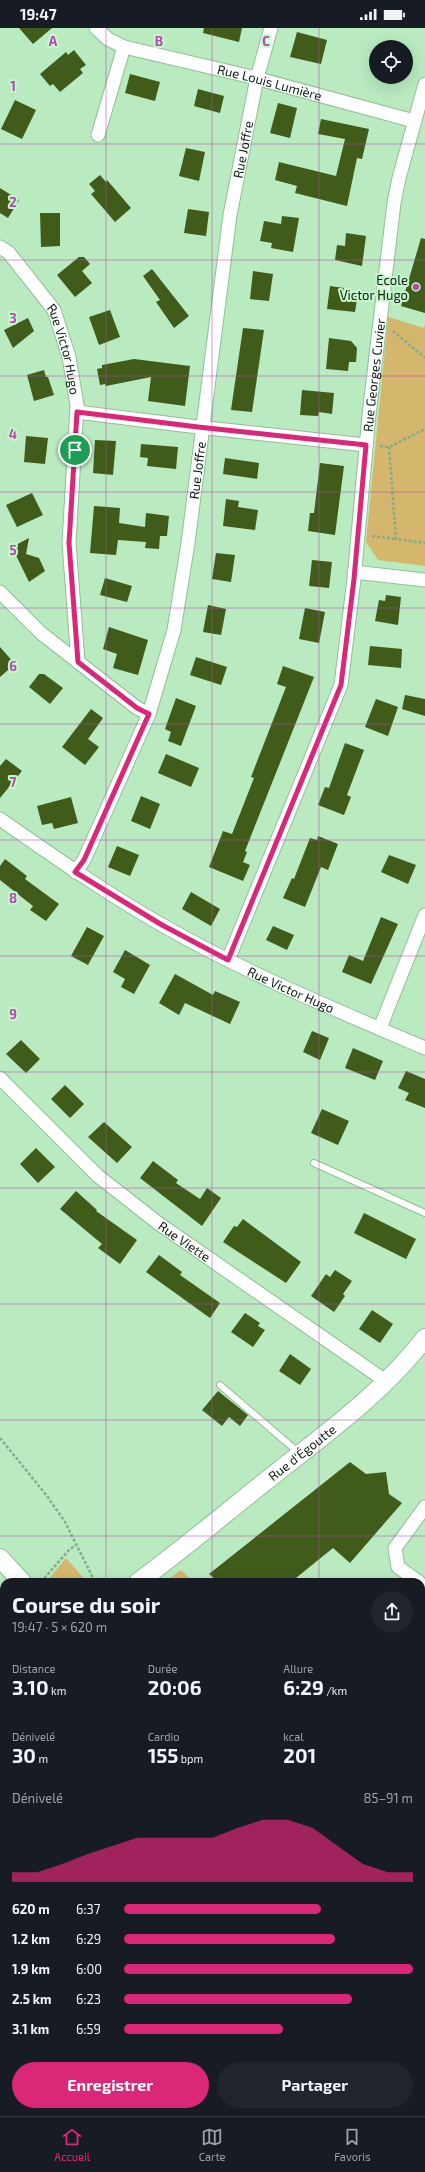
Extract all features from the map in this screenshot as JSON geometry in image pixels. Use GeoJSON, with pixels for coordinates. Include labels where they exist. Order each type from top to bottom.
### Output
{"type":"FeatureCollection","features":[{"type":"Feature","properties":{"kind":"main road","name":"Rue d'Égoutte"},"geometry":{"type":"LineString","coordinates":[[144,1578],[170,1559],[349,1416],[405,1364],[425,1338]]}},
{"type":"Feature","properties":{"kind":"main road"},"geometry":{"type":"LineString","coordinates":[[0,1558],[18,1578]]}},
{"type":"Feature","properties":{"kind":"street","name":"Rue Louis Lumière"},"geometry":{"type":"LineString","coordinates":[[96,28],[108,39],[124,47],[257,78],[414,121]]}},
{"type":"Feature","properties":{"kind":"street","name":"Rue Joffre"},"geometry":{"type":"LineString","coordinates":[[75,872],[84,860],[149,714],[174,630],[188,543],[230,215],[257,78],[271,28]]}},
{"type":"Feature","properties":{"kind":"street"},"geometry":{"type":"LineString","coordinates":[[98,135],[124,47]]}},
{"type":"Feature","properties":{"kind":"street","name":"Rue Georges Cuvier"},"geometry":{"type":"LineString","coordinates":[[228,960],[341,685],[358,535],[366,445],[394,203],[399,178],[425,84]]}},
{"type":"Feature","properties":{"kind":"street","name":"Rue Victor Hugo"},"geometry":{"type":"LineString","coordinates":[[0,247],[9,253],[54,310],[69,357],[77,412],[69,543],[78,662]]}},
{"type":"Feature","properties":{"kind":"street"},"geometry":{"type":"LineString","coordinates":[[77,412],[366,445]]}},
{"type":"Feature","properties":{"kind":"street"},"geometry":{"type":"LineString","coordinates":[[354,572],[425,580]]}},
{"type":"Feature","properties":{"kind":"street"},"geometry":{"type":"LineString","coordinates":[[0,592],[41,633],[137,708],[149,714]]}},
{"type":"Feature","properties":{"kind":"street","name":"Rue Victor Hugo"},"geometry":{"type":"LineString","coordinates":[[0,819],[75,872],[162,925],[228,960],[349,1016],[425,1048]]}},
{"type":"Feature","properties":{"kind":"street"},"geometry":{"type":"LineString","coordinates":[[378,1028],[382,1023],[425,915]]}},
{"type":"Feature","properties":{"kind":"street","name":"Rue Viette"},"geometry":{"type":"LineString","coordinates":[[0,1078],[98,1176],[158,1223],[387,1382]]}},
{"type":"Feature","properties":{"kind":"street"},"geometry":{"type":"LineString","coordinates":[[413,1578],[398,1567],[395,1548],[425,1506]]}},
{"type":"Feature","properties":{"kind":"lane"},"geometry":{"type":"LineString","coordinates":[[314,1163],[425,1213]]}},
{"type":"Feature","properties":{"kind":"lane"},"geometry":{"type":"LineString","coordinates":[[220,1385],[300,1454]]}},
{"type":"Feature","properties":{"kind":"path"},"geometry":{"type":"LineString","coordinates":[[380,321],[425,358]]}},
{"type":"Feature","properties":{"kind":"path"},"geometry":{"type":"LineString","coordinates":[[366,445],[389,447],[425,429]]}},
{"type":"Feature","properties":{"kind":"path"},"geometry":{"type":"LineString","coordinates":[[389,447],[396,539]]}},
{"type":"Feature","properties":{"kind":"path"},"geometry":{"type":"LineString","coordinates":[[358,535],[425,542]]}},
{"type":"Feature","properties":{"kind":"path"},"geometry":{"type":"LineString","coordinates":[[0,1438],[48,1496],[65,1522],[94,1578]]}},
{"type":"Feature","properties":{"kind":"path"},"geometry":{"type":"LineString","coordinates":[[44,1578],[69,1550],[76,1545]]}},
{"type":"Feature","properties":{"kind":"shaded area"},"geometry":{"type":"Polygon","coordinates":[[[388,317],[424,328],[425,324],[425,566],[378,560],[366,542],[388,317]]]}},
{"type":"Feature","properties":{"kind":"shaded area"},"geometry":{"type":"Polygon","coordinates":[[[66,1558],[84,1578],[49,1578],[66,1558]]]}},
{"type":"Feature","properties":{"kind":"shaded area"},"geometry":{"type":"Polygon","coordinates":[[[181,1570],[190,1578],[170,1578],[181,1570]]]}},
{"type":"Feature","properties":{"kind":"building"},"geometry":{"type":"Polygon","coordinates":[[[19,28],[52,28],[33,44],[19,28]]]}},
{"type":"Feature","properties":{"kind":"building"},"geometry":{"type":"Polygon","coordinates":[[[204,28],[242,28],[239,42],[203,33],[204,28]]]}},
{"type":"Feature","properties":{"kind":"building"},"geometry":{"type":"Polygon","coordinates":[[[297,32],[327,40],[321,64],[290,57],[297,32]]]}},
{"type":"Feature","properties":{"kind":"building"},"geometry":{"type":"Polygon","coordinates":[[[74,50],[86,65],[80,69],[83,73],[60,92],[53,84],[50,86],[40,74],[66,52],[68,55],[74,50]]]}},
{"type":"Feature","properties":{"kind":"building"},"geometry":{"type":"Polygon","coordinates":[[[130,74],[160,82],[155,101],[125,93],[130,74]]]}},
{"type":"Feature","properties":{"kind":"building"},"geometry":{"type":"Polygon","coordinates":[[[198,89],[224,96],[220,113],[194,106],[198,89]]]}},
{"type":"Feature","properties":{"kind":"building"},"geometry":{"type":"Polygon","coordinates":[[[15,100],[36,110],[22,139],[1,129],[15,100]]]}},
{"type":"Feature","properties":{"kind":"building"},"geometry":{"type":"Polygon","coordinates":[[[278,103],[297,108],[290,138],[270,133],[278,103]]]}},
{"type":"Feature","properties":{"kind":"building"},"geometry":{"type":"Polygon","coordinates":[[[321,119],[369,129],[362,159],[357,158],[347,206],[295,193],[297,186],[275,180],[279,162],[336,176],[345,139],[318,134],[321,119]]]}},
{"type":"Feature","properties":{"kind":"building"},"geometry":{"type":"Polygon","coordinates":[[[186,148],[205,152],[199,181],[179,176],[186,148]]]}},
{"type":"Feature","properties":{"kind":"building"},"geometry":{"type":"Polygon","coordinates":[[[100,175],[106,182],[107,180],[131,208],[115,222],[91,194],[95,191],[89,184],[100,175]]]}},
{"type":"Feature","properties":{"kind":"building"},"geometry":{"type":"Polygon","coordinates":[[[0,188],[19,200],[8,218],[0,213],[0,188]]]}},
{"type":"Feature","properties":{"kind":"building"},"geometry":{"type":"Polygon","coordinates":[[[188,209],[209,212],[206,236],[184,233],[188,209]]]}},
{"type":"Feature","properties":{"kind":"building"},"geometry":{"type":"Polygon","coordinates":[[[40,213],[60,213],[60,246],[41,247],[40,213]]]}},
{"type":"Feature","properties":{"kind":"building"},"geometry":{"type":"Polygon","coordinates":[[[282,216],[299,218],[293,252],[271,248],[272,243],[260,241],[264,221],[281,224],[282,216]]]}},
{"type":"Feature","properties":{"kind":"building"},"geometry":{"type":"Polygon","coordinates":[[[346,233],[366,236],[362,266],[335,260],[337,245],[345,246],[346,233]]]}},
{"type":"Feature","properties":{"kind":"building","name":"Ecole Victor Hugo"},"geometry":{"type":"Polygon","coordinates":[[[421,238],[425,239],[425,313],[401,306],[421,238]]]}},
{"type":"Feature","properties":{"kind":"building"},"geometry":{"type":"Polygon","coordinates":[[[79,257],[84,257],[90,264],[82,271],[92,283],[75,297],[57,275],[79,257]]]}},
{"type":"Feature","properties":{"kind":"building"},"geometry":{"type":"Polygon","coordinates":[[[152,269],[189,316],[174,328],[156,302],[160,300],[143,276],[152,269]]]}},
{"type":"Feature","properties":{"kind":"building"},"geometry":{"type":"Polygon","coordinates":[[[253,271],[273,274],[269,301],[250,299],[253,271]]]}},
{"type":"Feature","properties":{"kind":"building"},"geometry":{"type":"Polygon","coordinates":[[[330,286],[344,288],[343,291],[358,293],[355,312],[327,309],[330,286]]]}},
{"type":"Feature","properties":{"kind":"building"},"geometry":{"type":"Polygon","coordinates":[[[110,310],[120,337],[99,345],[89,317],[110,310]]]}},
{"type":"Feature","properties":{"kind":"building"},"geometry":{"type":"Polygon","coordinates":[[[28,318],[34,331],[13,348],[4,330],[28,318]]]}},
{"type":"Feature","properties":{"kind":"building"},"geometry":{"type":"Polygon","coordinates":[[[243,328],[264,330],[252,412],[231,410],[243,328]]]}},
{"type":"Feature","properties":{"kind":"building"},"geometry":{"type":"Polygon","coordinates":[[[329,338],[351,341],[357,348],[356,362],[349,362],[348,371],[326,369],[329,338]]]}},
{"type":"Feature","properties":{"kind":"building"},"geometry":{"type":"Polygon","coordinates":[[[134,359],[190,366],[185,406],[148,401],[151,377],[106,386],[105,384],[100,385],[97,369],[102,368],[102,365],[134,359]]]}},
{"type":"Feature","properties":{"kind":"building"},"geometry":{"type":"Polygon","coordinates":[[[44,370],[54,395],[34,401],[27,375],[44,370]]]}},
{"type":"Feature","properties":{"kind":"building"},"geometry":{"type":"Polygon","coordinates":[[[302,390],[334,393],[332,414],[319,412],[318,416],[300,415],[302,390]]]}},
{"type":"Feature","properties":{"kind":"building"},"geometry":{"type":"Polygon","coordinates":[[[26,436],[48,438],[45,464],[24,462],[26,436]]]}},
{"type":"Feature","properties":{"kind":"building"},"geometry":{"type":"Polygon","coordinates":[[[95,440],[116,441],[113,475],[93,473],[95,440]]]}},
{"type":"Feature","properties":{"kind":"building"},"geometry":{"type":"Polygon","coordinates":[[[141,444],[178,447],[176,469],[147,466],[148,458],[140,457],[141,444]]]}},
{"type":"Feature","properties":{"kind":"building"},"geometry":{"type":"Polygon","coordinates":[[[225,458],[259,463],[257,479],[223,474],[225,458]]]}},
{"type":"Feature","properties":{"kind":"building"},"geometry":{"type":"Polygon","coordinates":[[[320,463],[344,466],[335,535],[308,531],[310,513],[314,513],[320,463]]]}},
{"type":"Feature","properties":{"kind":"building"},"geometry":{"type":"Polygon","coordinates":[[[32,493],[43,515],[17,527],[6,505],[32,493]]]}},
{"type":"Feature","properties":{"kind":"building"},"geometry":{"type":"Polygon","coordinates":[[[226,499],[239,501],[238,507],[258,510],[255,530],[223,526],[226,499]]]}},
{"type":"Feature","properties":{"kind":"building"},"geometry":{"type":"Polygon","coordinates":[[[94,506],[120,508],[119,523],[145,527],[146,513],[169,516],[167,536],[160,536],[159,549],[145,548],[146,542],[118,540],[116,555],[90,553],[94,506]]]}},
{"type":"Feature","properties":{"kind":"building"},"geometry":{"type":"Polygon","coordinates":[[[29,538],[26,554],[39,558],[45,571],[29,582],[12,547],[29,538]]]}},
{"type":"Feature","properties":{"kind":"building"},"geometry":{"type":"Polygon","coordinates":[[[216,553],[235,555],[231,582],[212,579],[216,553]]]}},
{"type":"Feature","properties":{"kind":"building"},"geometry":{"type":"Polygon","coordinates":[[[312,560],[332,562],[329,588],[309,586],[312,560]]]}},
{"type":"Feature","properties":{"kind":"building"},"geometry":{"type":"Polygon","coordinates":[[[105,578],[132,586],[127,602],[100,595],[105,578]]]}},
{"type":"Feature","properties":{"kind":"building"},"geometry":{"type":"Polygon","coordinates":[[[386,595],[401,597],[398,625],[375,621],[379,600],[385,601],[386,595]]]}},
{"type":"Feature","properties":{"kind":"building"},"geometry":{"type":"Polygon","coordinates":[[[208,605],[226,609],[221,635],[203,632],[208,605]]]}},
{"type":"Feature","properties":{"kind":"building"},"geometry":{"type":"Polygon","coordinates":[[[305,608],[325,612],[319,643],[299,639],[305,608]]]}},
{"type":"Feature","properties":{"kind":"building"},"geometry":{"type":"Polygon","coordinates":[[[109,627],[148,640],[138,675],[113,668],[117,654],[103,649],[109,627]]]}},
{"type":"Feature","properties":{"kind":"building"},"geometry":{"type":"Polygon","coordinates":[[[370,646],[402,649],[401,668],[368,665],[370,646]]]}},
{"type":"Feature","properties":{"kind":"building"},"geometry":{"type":"Polygon","coordinates":[[[0,647],[15,664],[0,677],[0,647]]]}},
{"type":"Feature","properties":{"kind":"building"},"geometry":{"type":"Polygon","coordinates":[[[196,657],[227,667],[221,685],[190,675],[196,657]]]}},
{"type":"Feature","properties":{"kind":"building"},"geometry":{"type":"Polygon","coordinates":[[[283,666],[314,677],[245,851],[247,852],[243,862],[250,865],[243,881],[209,867],[223,831],[232,834],[254,778],[251,777],[286,687],[277,684],[283,666]]]}},
{"type":"Feature","properties":{"kind":"building"},"geometry":{"type":"Polygon","coordinates":[[[39,674],[44,674],[63,688],[50,704],[29,687],[39,674]]]}},
{"type":"Feature","properties":{"kind":"building"},"geometry":{"type":"Polygon","coordinates":[[[405,695],[425,699],[425,716],[402,709],[405,695]]]}},
{"type":"Feature","properties":{"kind":"building"},"geometry":{"type":"Polygon","coordinates":[[[176,698],[196,706],[181,746],[168,741],[171,732],[165,729],[176,698]]]}},
{"type":"Feature","properties":{"kind":"building"},"geometry":{"type":"Polygon","coordinates":[[[376,699],[398,707],[388,736],[365,727],[376,699]]]}},
{"type":"Feature","properties":{"kind":"building"},"geometry":{"type":"Polygon","coordinates":[[[91,709],[103,718],[88,739],[99,747],[85,765],[62,747],[91,709]]]}},
{"type":"Feature","properties":{"kind":"building"},"geometry":{"type":"Polygon","coordinates":[[[345,743],[364,750],[347,795],[351,797],[344,815],[318,805],[325,787],[329,788],[345,743]]]}},
{"type":"Feature","properties":{"kind":"building"},"geometry":{"type":"Polygon","coordinates":[[[166,754],[199,768],[191,787],[158,773],[166,754]]]}},
{"type":"Feature","properties":{"kind":"building"},"geometry":{"type":"Polygon","coordinates":[[[6,759],[22,771],[0,798],[0,766],[6,759]]]}},
{"type":"Feature","properties":{"kind":"building"},"geometry":{"type":"Polygon","coordinates":[[[141,796],[160,804],[150,829],[131,821],[141,796]]]}},
{"type":"Feature","properties":{"kind":"building"},"geometry":{"type":"Polygon","coordinates":[[[71,797],[78,823],[54,829],[52,823],[42,825],[37,806],[71,797]]]}},
{"type":"Feature","properties":{"kind":"building"},"geometry":{"type":"Polygon","coordinates":[[[318,836],[338,844],[328,870],[321,867],[305,907],[283,898],[292,878],[294,879],[310,838],[317,840],[318,836]]]}},
{"type":"Feature","properties":{"kind":"building"},"geometry":{"type":"Polygon","coordinates":[[[117,846],[139,855],[130,876],[108,867],[117,846]]]}},
{"type":"Feature","properties":{"kind":"building"},"geometry":{"type":"Polygon","coordinates":[[[389,855],[416,865],[408,884],[381,872],[389,855]]]}},
{"type":"Feature","properties":{"kind":"building"},"geometry":{"type":"Polygon","coordinates":[[[5,859],[27,876],[25,879],[59,904],[46,921],[30,910],[33,906],[0,880],[0,866],[5,859]]]}},
{"type":"Feature","properties":{"kind":"building"},"geometry":{"type":"Polygon","coordinates":[[[191,892],[220,909],[211,926],[182,909],[191,892]]]}},
{"type":"Feature","properties":{"kind":"building"},"geometry":{"type":"Polygon","coordinates":[[[381,917],[398,924],[371,984],[342,972],[349,955],[363,961],[381,917]]]}},
{"type":"Feature","properties":{"kind":"building"},"geometry":{"type":"Polygon","coordinates":[[[273,926],[294,935],[287,950],[266,940],[273,926]]]}},
{"type":"Feature","properties":{"kind":"building"},"geometry":{"type":"Polygon","coordinates":[[[87,927],[104,936],[88,965],[71,956],[87,927]]]}},
{"type":"Feature","properties":{"kind":"building"},"geometry":{"type":"Polygon","coordinates":[[[125,950],[150,965],[134,994],[121,987],[125,979],[113,972],[125,950]]]}},
{"type":"Feature","properties":{"kind":"building"},"geometry":{"type":"Polygon","coordinates":[[[175,974],[213,995],[215,991],[240,1002],[230,1024],[185,1003],[179,1015],[159,1003],[175,974]]]}},
{"type":"Feature","properties":{"kind":"building"},"geometry":{"type":"Polygon","coordinates":[[[312,1031],[329,1038],[320,1060],[303,1052],[312,1031]]]}},
{"type":"Feature","properties":{"kind":"building"},"geometry":{"type":"Polygon","coordinates":[[[21,1040],[40,1059],[26,1073],[6,1054],[21,1040]]]}},
{"type":"Feature","properties":{"kind":"building"},"geometry":{"type":"Polygon","coordinates":[[[353,1048],[383,1061],[375,1080],[345,1068],[353,1048]]]}},
{"type":"Feature","properties":{"kind":"building"},"geometry":{"type":"Polygon","coordinates":[[[406,1071],[425,1079],[425,1108],[405,1100],[409,1093],[398,1088],[406,1071]]]}},
{"type":"Feature","properties":{"kind":"building"},"geometry":{"type":"Polygon","coordinates":[[[65,1085],[84,1104],[70,1118],[51,1099],[65,1085]]]}},
{"type":"Feature","properties":{"kind":"building"},"geometry":{"type":"Polygon","coordinates":[[[322,1109],[349,1121],[338,1145],[311,1133],[322,1109]]]}},
{"type":"Feature","properties":{"kind":"building"},"geometry":{"type":"Polygon","coordinates":[[[104,1122],[132,1147],[117,1163],[88,1137],[104,1122]]]}},
{"type":"Feature","properties":{"kind":"building"},"geometry":{"type":"Polygon","coordinates":[[[36,1148],[55,1167],[38,1183],[20,1164],[36,1148]]]}},
{"type":"Feature","properties":{"kind":"building"},"geometry":{"type":"Polygon","coordinates":[[[153,1161],[178,1180],[176,1183],[200,1199],[207,1188],[221,1198],[202,1226],[140,1178],[153,1161]]]}},
{"type":"Feature","properties":{"kind":"building"},"geometry":{"type":"Polygon","coordinates":[[[76,1191],[97,1210],[96,1211],[137,1240],[120,1264],[98,1248],[102,1244],[60,1209],[76,1191]]]}},
{"type":"Feature","properties":{"kind":"building"},"geometry":{"type":"Polygon","coordinates":[[[364,1213],[416,1239],[406,1259],[354,1233],[364,1213]]]}},
{"type":"Feature","properties":{"kind":"building"},"geometry":{"type":"Polygon","coordinates":[[[243,1219],[301,1262],[286,1283],[223,1242],[234,1226],[237,1227],[243,1219]]]}},
{"type":"Feature","properties":{"kind":"building"},"geometry":{"type":"Polygon","coordinates":[[[159,1255],[182,1272],[180,1275],[220,1303],[210,1318],[146,1272],[159,1255]]]}},
{"type":"Feature","properties":{"kind":"building"},"geometry":{"type":"Polygon","coordinates":[[[335,1270],[352,1281],[343,1294],[345,1296],[334,1312],[311,1296],[326,1274],[330,1277],[335,1270]]]}},
{"type":"Feature","properties":{"kind":"building"},"geometry":{"type":"Polygon","coordinates":[[[372,1310],[393,1324],[380,1343],[359,1329],[372,1310]]]}},
{"type":"Feature","properties":{"kind":"building"},"geometry":{"type":"Polygon","coordinates":[[[245,1313],[260,1323],[258,1326],[265,1330],[253,1347],[231,1332],[245,1313]]]}},
{"type":"Feature","properties":{"kind":"building"},"geometry":{"type":"Polygon","coordinates":[[[290,1354],[311,1369],[300,1385],[279,1371],[290,1354]]]}},
{"type":"Feature","properties":{"kind":"building"},"geometry":{"type":"Polygon","coordinates":[[[218,1391],[248,1415],[240,1426],[229,1417],[222,1426],[202,1410],[218,1391]]]}},
{"type":"Feature","properties":{"kind":"building"},"geometry":{"type":"Polygon","coordinates":[[[350,1462],[366,1474],[386,1472],[389,1494],[402,1503],[350,1563],[333,1548],[296,1578],[214,1578],[209,1574],[350,1462]]]}},
{"type":"Feature","properties":{"kind":"place","name":"Ecole Victor Hugo"},"geometry":{"type":"Point","coordinates":[416,287]}},
{"type":"Feature","properties":{"kind":"route"},"geometry":{"type":"LineString","coordinates":[[77,412],[366,445],[354,579],[341,685],[236,945],[228,960],[162,925],[75,872],[84,860],[149,714],[137,708],[78,662],[73,612],[69,543],[75,450],[77,412]]}}]}
